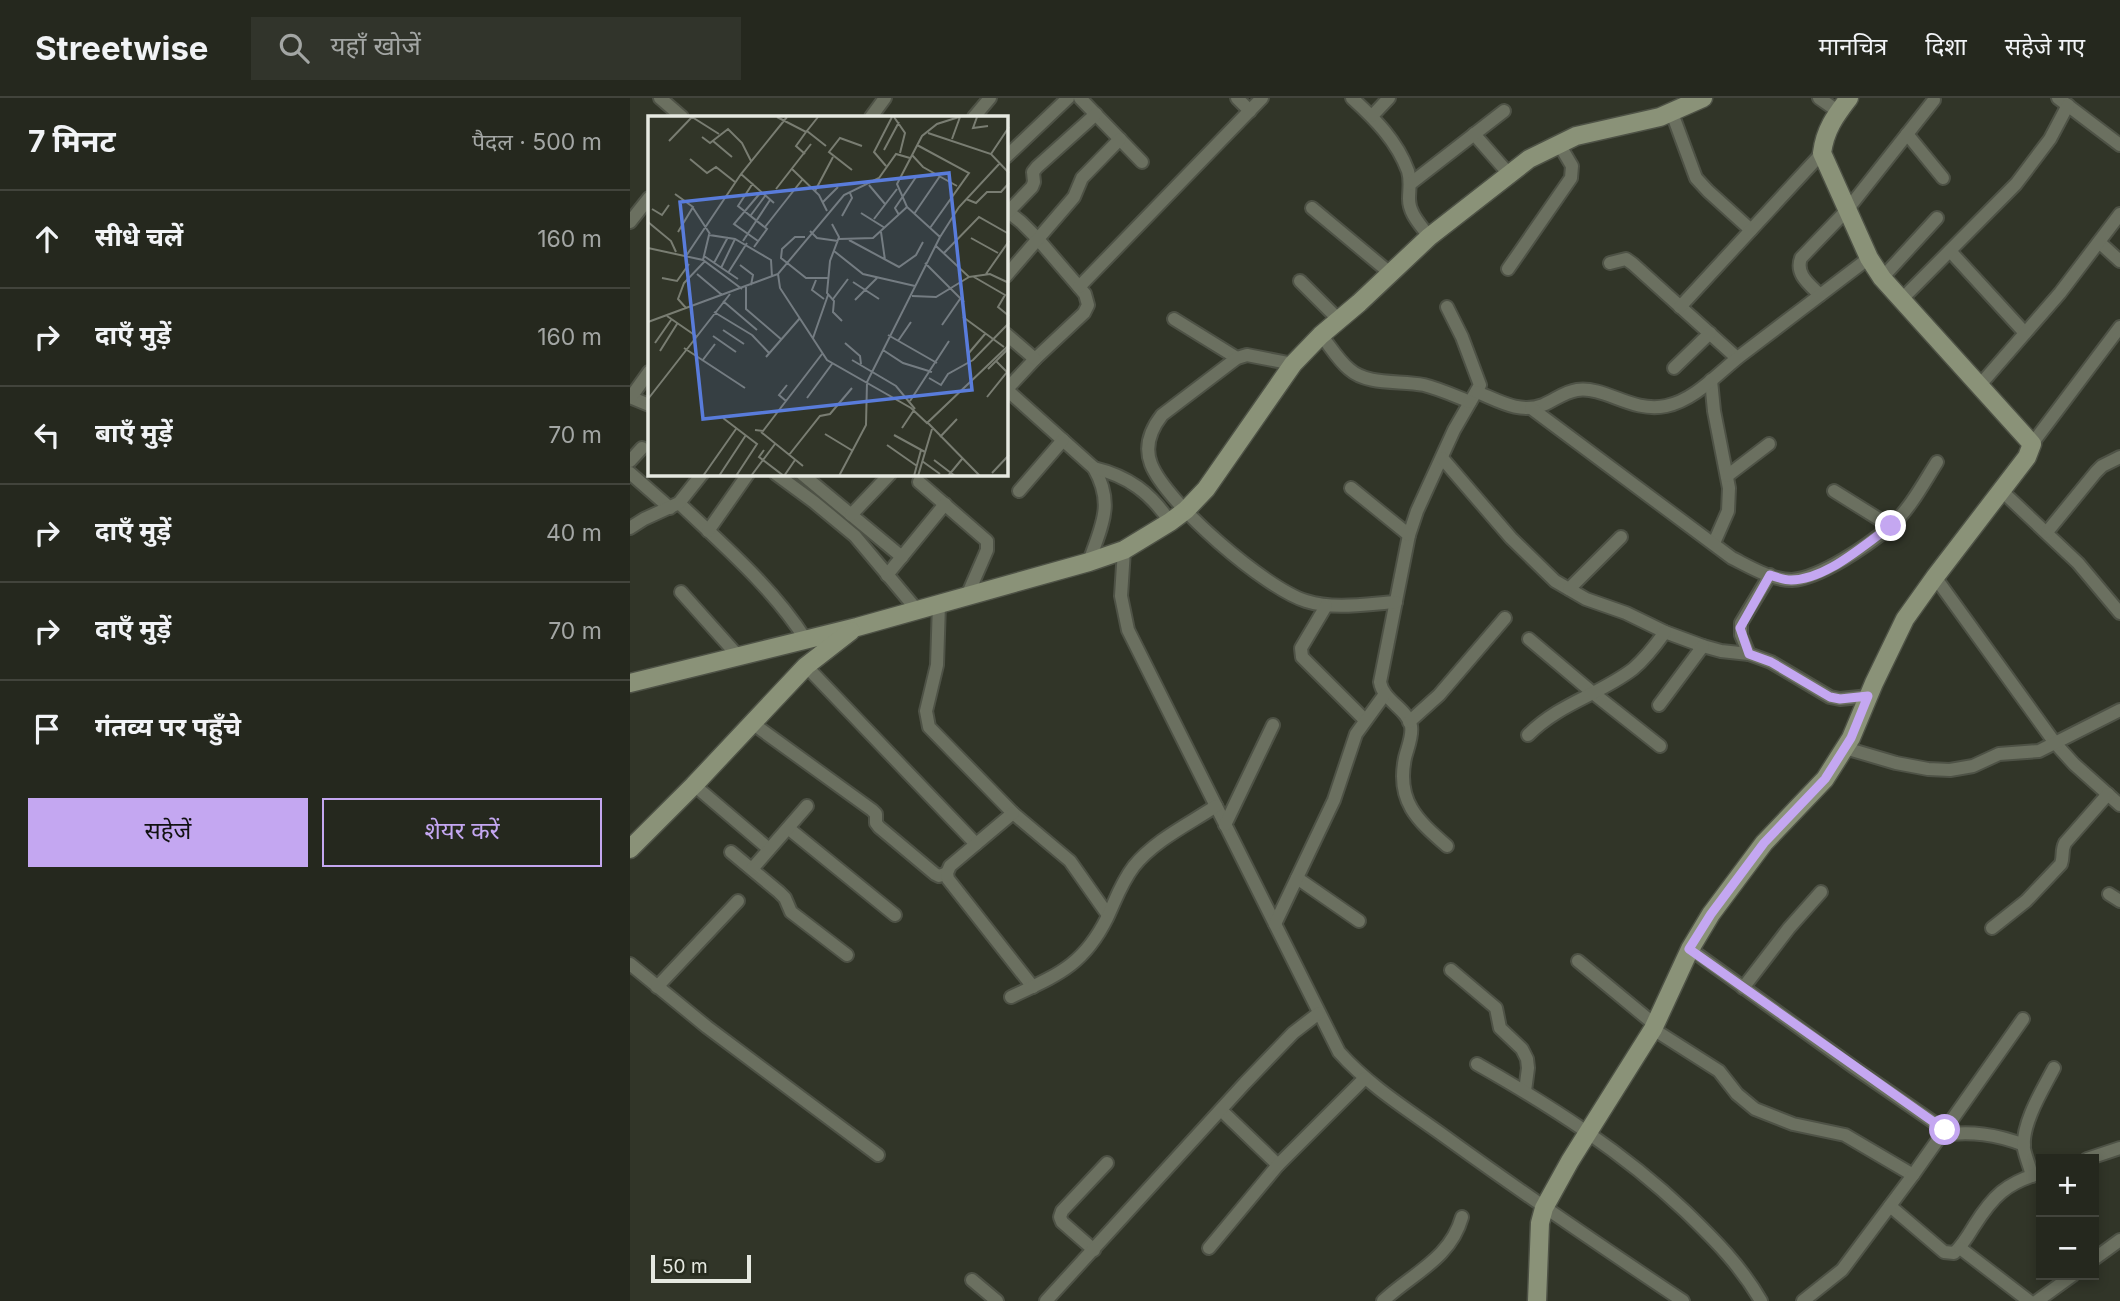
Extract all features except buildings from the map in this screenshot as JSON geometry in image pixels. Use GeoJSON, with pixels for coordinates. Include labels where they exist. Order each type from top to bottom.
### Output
{"type":"FeatureCollection","features":[{"type":"Feature","properties":{"kind":"street"},"geometry":{"type":"LineString","coordinates":[[660,98],[681,116]]}},
{"type":"Feature","properties":{"kind":"street"},"geometry":{"type":"LineString","coordinates":[[872,116],[886,98]]}},
{"type":"Feature","properties":{"kind":"street"},"geometry":{"type":"LineString","coordinates":[[975,116],[990,98]]}},
{"type":"Feature","properties":{"kind":"street"},"geometry":{"type":"LineString","coordinates":[[1008,155],[1068,98]]}},
{"type":"Feature","properties":{"kind":"street"},"geometry":{"type":"LineString","coordinates":[[1080,98],[1142,162]]}},
{"type":"Feature","properties":{"kind":"street"},"geometry":{"type":"LineString","coordinates":[[1237,98],[1251,111]]}},
{"type":"Feature","properties":{"kind":"street"},"geometry":{"type":"LineString","coordinates":[[1079,287],[1262,98]]}},
{"type":"Feature","properties":{"kind":"street"},"geometry":{"type":"LineString","coordinates":[[1352,98],[1372,116],[1392,141],[1408,172],[1410,207],[1429,237]]}},
{"type":"Feature","properties":{"kind":"street"},"geometry":{"type":"LineString","coordinates":[[1372,116],[1389,98]]}},
{"type":"Feature","properties":{"kind":"street"},"geometry":{"type":"LineString","coordinates":[[630,683],[857,627],[1125,550],[1186,510],[1206,489],[1293,364],[1321,335],[1429,237],[1509,174],[1529,159],[1576,136],[1672,113],[1703,98]]}},
{"type":"Feature","properties":{"kind":"street"},"geometry":{"type":"LineString","coordinates":[[1819,98],[1844,105],[1824,137],[1822,153],[1868,258],[1901,300],[2032,444]]}},
{"type":"Feature","properties":{"kind":"street"},"geometry":{"type":"LineString","coordinates":[[1820,295],[1800,273],[1798,266],[1801,258],[1847,209],[1934,100]]}},
{"type":"Feature","properties":{"kind":"street"},"geometry":{"type":"LineString","coordinates":[[1901,300],[2016,184],[2050,139],[2063,102],[2120,145]]}},
{"type":"Feature","properties":{"kind":"street"},"geometry":{"type":"LineString","coordinates":[[1410,184],[1504,111]]}},
{"type":"Feature","properties":{"kind":"street"},"geometry":{"type":"LineString","coordinates":[[1672,113],[1696,178],[1751,230]]}},
{"type":"Feature","properties":{"kind":"street"},"geometry":{"type":"LineString","coordinates":[[1008,210],[1032,187],[1033,172],[1037,167],[1096,114]]}},
{"type":"Feature","properties":{"kind":"street"},"geometry":{"type":"LineString","coordinates":[[1474,134],[1509,174]]}},
{"type":"Feature","properties":{"kind":"street"},"geometry":{"type":"LineString","coordinates":[[1907,134],[1943,178]]}},
{"type":"Feature","properties":{"kind":"street"},"geometry":{"type":"LineString","coordinates":[[1008,274],[1074,197],[1082,178],[1120,139]]}},
{"type":"Feature","properties":{"kind":"street"},"geometry":{"type":"LineString","coordinates":[[1508,269],[1571,178],[1572,166],[1559,144]]}},
{"type":"Feature","properties":{"kind":"street"},"geometry":{"type":"LineString","coordinates":[[1680,307],[1822,153]]}},
{"type":"Feature","properties":{"kind":"street"},"geometry":{"type":"LineString","coordinates":[[630,222],[635,205]]}},
{"type":"Feature","properties":{"kind":"street"},"geometry":{"type":"LineString","coordinates":[[1312,208],[1390,273]]}},
{"type":"Feature","properties":{"kind":"street"},"geometry":{"type":"LineString","coordinates":[[1008,212],[1037,238],[1087,299],[1088,305],[1084,313],[1035,359],[1008,393],[1094,468],[1102,481],[1105,511],[1089,562]]}},
{"type":"Feature","properties":{"kind":"street"},"geometry":{"type":"LineString","coordinates":[[1980,385],[2060,293],[2120,214]]}},
{"type":"Feature","properties":{"kind":"street"},"geometry":{"type":"LineString","coordinates":[[1882,278],[1937,219]]}},
{"type":"Feature","properties":{"kind":"street"},"geometry":{"type":"LineString","coordinates":[[2099,242],[2120,261]]}},
{"type":"Feature","properties":{"kind":"street"},"geometry":{"type":"LineString","coordinates":[[1950,251],[2025,333]]}},
{"type":"Feature","properties":{"kind":"street"},"geometry":{"type":"LineString","coordinates":[[1321,335],[1348,369],[1358,376],[1376,381],[1428,386],[1518,408],[1544,405],[1566,393],[1579,390],[1648,408],[1666,406],[1689,398],[1868,258]]}},
{"type":"Feature","properties":{"kind":"street"},"geometry":{"type":"LineString","coordinates":[[1611,262],[1626,259],[1633,264],[1737,358]]}},
{"type":"Feature","properties":{"kind":"street"},"geometry":{"type":"LineString","coordinates":[[1300,281],[1339,320]]}},
{"type":"Feature","properties":{"kind":"street"},"geometry":{"type":"LineString","coordinates":[[1447,307],[1462,337],[1480,385],[1454,430],[1417,511],[1409,535],[1380,682],[1385,694],[1409,722],[1412,730],[1402,774],[1402,788],[1422,825],[1447,846]]}},
{"type":"Feature","properties":{"kind":"street"},"geometry":{"type":"LineString","coordinates":[[1174,319],[1237,358]]}},
{"type":"Feature","properties":{"kind":"street"},"geometry":{"type":"LineString","coordinates":[[1537,1301],[1540,1223],[1544,1208],[1653,1026],[1689,949],[1731,885],[1764,843],[1825,779],[1845,748],[1905,620],[2120,327]]}},
{"type":"Feature","properties":{"kind":"street"},"geometry":{"type":"LineString","coordinates":[[1674,368],[1710,333]]}},
{"type":"Feature","properties":{"kind":"street"},"geometry":{"type":"LineString","coordinates":[[1008,336],[1035,359]]}},
{"type":"Feature","properties":{"kind":"street"},"geometry":{"type":"LineString","coordinates":[[1293,364],[1247,355],[1237,358],[1162,415],[1154,425],[1149,439],[1151,464],[1186,510],[1235,556],[1275,587],[1304,601],[1326,606],[1396,602]]}},
{"type":"Feature","properties":{"kind":"street"},"geometry":{"type":"LineString","coordinates":[[648,373],[631,397],[648,404]]}},
{"type":"Feature","properties":{"kind":"street"},"geometry":{"type":"LineString","coordinates":[[1711,380],[1714,411],[1729,488],[1728,511],[1714,542]]}},
{"type":"Feature","properties":{"kind":"street"},"geometry":{"type":"LineString","coordinates":[[1531,408],[1732,558],[1763,573],[1790,580],[1833,567],[1891,526],[1937,462]]}},
{"type":"Feature","properties":{"kind":"street"},"geometry":{"type":"LineString","coordinates":[[1019,491],[1063,440]]}},
{"type":"Feature","properties":{"kind":"street"},"geometry":{"type":"LineString","coordinates":[[1727,476],[1769,444]]}},
{"type":"Feature","properties":{"kind":"street"},"geometry":{"type":"LineString","coordinates":[[630,461],[642,448]]}},
{"type":"Feature","properties":{"kind":"street"},"geometry":{"type":"LineString","coordinates":[[2047,531],[2096,472],[2120,457]]}},
{"type":"Feature","properties":{"kind":"street"},"geometry":{"type":"LineString","coordinates":[[1442,458],[1511,538],[1556,581],[1586,599],[1626,612],[1665,632],[1703,646],[1749,654],[1771,662],[1830,697],[1840,699],[1868,696]]}},
{"type":"Feature","properties":{"kind":"street"},"geometry":{"type":"LineString","coordinates":[[1094,468],[1117,475],[1138,486],[1170,522]]}},
{"type":"Feature","properties":{"kind":"street"},"geometry":{"type":"LineString","coordinates":[[630,473],[708,531],[792,617],[806,640]]}},
{"type":"Feature","properties":{"kind":"street"},"geometry":{"type":"LineString","coordinates":[[630,528],[675,505],[700,476]]}},
{"type":"Feature","properties":{"kind":"street"},"geometry":{"type":"LineString","coordinates":[[708,531],[747,476]]}},
{"type":"Feature","properties":{"kind":"street"},"geometry":{"type":"LineString","coordinates":[[779,476],[855,536],[917,610]]}},
{"type":"Feature","properties":{"kind":"street"},"geometry":{"type":"LineString","coordinates":[[851,515],[888,476]]}},
{"type":"Feature","properties":{"kind":"street"},"geometry":{"type":"LineString","coordinates":[[818,479],[851,515],[902,557]]}},
{"type":"Feature","properties":{"kind":"street"},"geometry":{"type":"LineString","coordinates":[[919,482],[987,541],[987,550],[967,596]]}},
{"type":"Feature","properties":{"kind":"street"},"geometry":{"type":"LineString","coordinates":[[1351,488],[1409,535]]}},
{"type":"Feature","properties":{"kind":"street"},"geometry":{"type":"LineString","coordinates":[[1834,491],[1891,526]]}},
{"type":"Feature","properties":{"kind":"street"},"geometry":{"type":"LineString","coordinates":[[2002,491],[2078,563],[2120,613]]}},
{"type":"Feature","properties":{"kind":"street"},"geometry":{"type":"LineString","coordinates":[[887,575],[945,504]]}},
{"type":"Feature","properties":{"kind":"street"},"geometry":{"type":"LineString","coordinates":[[1569,589],[1621,537]]}},
{"type":"Feature","properties":{"kind":"street"},"geometry":{"type":"LineString","coordinates":[[1125,550],[1121,596],[1128,630],[1339,1052],[1365,1078],[1544,1208],[1683,1301]]}},
{"type":"Feature","properties":{"kind":"street"},"geometry":{"type":"LineString","coordinates":[[1749,654],[1740,628],[1770,575]]}},
{"type":"Feature","properties":{"kind":"street"},"geometry":{"type":"LineString","coordinates":[[1935,577],[2055,743],[2120,805]]}},
{"type":"Feature","properties":{"kind":"street"},"geometry":{"type":"LineString","coordinates":[[681,592],[739,657]]}},
{"type":"Feature","properties":{"kind":"street"},"geometry":{"type":"LineString","coordinates":[[939,604],[937,665],[926,711],[929,727],[1013,813],[1070,861],[1108,915]]}},
{"type":"Feature","properties":{"kind":"street"},"geometry":{"type":"LineString","coordinates":[[1326,606],[1301,648],[1302,657],[1365,720]]}},
{"type":"Feature","properties":{"kind":"street"},"geometry":{"type":"LineString","coordinates":[[1409,722],[1439,695],[1505,618]]}},
{"type":"Feature","properties":{"kind":"street"},"geometry":{"type":"LineString","coordinates":[[633,842],[694,785],[806,666],[857,627]]}},
{"type":"Feature","properties":{"kind":"street"},"geometry":{"type":"LineString","coordinates":[[1528,736],[1556,711],[1630,671],[1647,656],[1665,632]]}},
{"type":"Feature","properties":{"kind":"street"},"geometry":{"type":"LineString","coordinates":[[1529,639],[1660,746]]}},
{"type":"Feature","properties":{"kind":"street"},"geometry":{"type":"LineString","coordinates":[[1659,705],[1703,646]]}},
{"type":"Feature","properties":{"kind":"street"},"geometry":{"type":"LineString","coordinates":[[806,666],[976,844]]}},
{"type":"Feature","properties":{"kind":"street"},"geometry":{"type":"LineString","coordinates":[[1275,925],[1334,800],[1356,734],[1385,694]]}},
{"type":"Feature","properties":{"kind":"street"},"geometry":{"type":"LineString","coordinates":[[1845,748],[1896,763],[1950,770],[1973,766],[1999,754],[2039,751],[2120,710]]}},
{"type":"Feature","properties":{"kind":"street"},"geometry":{"type":"LineString","coordinates":[[752,723],[872,810],[876,814],[879,827],[934,874],[939,876],[947,873]]}},
{"type":"Feature","properties":{"kind":"street"},"geometry":{"type":"LineString","coordinates":[[1226,825],[1273,726]]}},
{"type":"Feature","properties":{"kind":"street"},"geometry":{"type":"LineString","coordinates":[[694,785],[769,849]]}},
{"type":"Feature","properties":{"kind":"street"},"geometry":{"type":"LineString","coordinates":[[1992,928],[2026,901],[2061,864],[2065,843],[2108,794]]}},
{"type":"Feature","properties":{"kind":"street"},"geometry":{"type":"LineString","coordinates":[[752,869],[807,806]]}},
{"type":"Feature","properties":{"kind":"street"},"geometry":{"type":"LineString","coordinates":[[1011,997],[1060,973],[1080,958],[1094,942],[1119,887],[1135,865],[1150,849],[1216,806]]}},
{"type":"Feature","properties":{"kind":"street"},"geometry":{"type":"LineString","coordinates":[[1013,813],[950,866],[947,873],[948,879],[1033,987]]}},
{"type":"Feature","properties":{"kind":"street"},"geometry":{"type":"LineString","coordinates":[[788,828],[895,915]]}},
{"type":"Feature","properties":{"kind":"street"},"geometry":{"type":"LineString","coordinates":[[731,852],[779,892],[791,912],[847,955]]}},
{"type":"Feature","properties":{"kind":"street"},"geometry":{"type":"LineString","coordinates":[[1297,878],[1359,921]]}},
{"type":"Feature","properties":{"kind":"street"},"geometry":{"type":"LineString","coordinates":[[1743,988],[1789,928],[1821,892]]}},
{"type":"Feature","properties":{"kind":"street"},"geometry":{"type":"LineString","coordinates":[[657,987],[738,901]]}},
{"type":"Feature","properties":{"kind":"street"},"geometry":{"type":"LineString","coordinates":[[1689,949],[1943,1132],[1983,1133],[2024,1145]]}},
{"type":"Feature","properties":{"kind":"street"},"geometry":{"type":"LineString","coordinates":[[1578,961],[1653,1026],[1719,1071],[1737,1094],[1755,1109],[1793,1124],[1844,1135],[1913,1175]]}},
{"type":"Feature","properties":{"kind":"street"},"geometry":{"type":"LineString","coordinates":[[630,964],[707,1027],[878,1155]]}},
{"type":"Feature","properties":{"kind":"street"},"geometry":{"type":"LineString","coordinates":[[1451,970],[1496,1008],[1500,1028],[1522,1049],[1528,1068],[1525,1091]]}},
{"type":"Feature","properties":{"kind":"street"},"geometry":{"type":"LineString","coordinates":[[1046,1301],[1293,1034],[1320,1013]]}},
{"type":"Feature","properties":{"kind":"street"},"geometry":{"type":"LineString","coordinates":[[1803,1301],[1842,1270],[2023,1019]]}},
{"type":"Feature","properties":{"kind":"street"},"geometry":{"type":"LineString","coordinates":[[1476,1064],[1525,1091],[1588,1132],[1658,1186],[1734,1260],[1760,1301]]}},
{"type":"Feature","properties":{"kind":"street"},"geometry":{"type":"LineString","coordinates":[[2036,1172],[2024,1145],[2028,1123],[2054,1068]]}},
{"type":"Feature","properties":{"kind":"street"},"geometry":{"type":"LineString","coordinates":[[1209,1248],[1278,1165],[1365,1078]]}},
{"type":"Feature","properties":{"kind":"street"},"geometry":{"type":"LineString","coordinates":[[1221,1110],[1278,1165]]}},
{"type":"Feature","properties":{"kind":"street"},"geometry":{"type":"LineString","coordinates":[[2099,1155],[2120,1148]]}},
{"type":"Feature","properties":{"kind":"street"},"geometry":{"type":"LineString","coordinates":[[1094,1250],[1062,1222],[1060,1217],[1062,1211],[1107,1163]]}},
{"type":"Feature","properties":{"kind":"street"},"geometry":{"type":"LineString","coordinates":[[1890,1206],[1944,1252],[1954,1254],[1995,1195],[2036,1174]]}},
{"type":"Feature","properties":{"kind":"street"},"geometry":{"type":"LineString","coordinates":[[1383,1301],[1442,1255],[1458,1231],[1462,1217]]}},
{"type":"Feature","properties":{"kind":"street"},"geometry":{"type":"LineString","coordinates":[[2099,1252],[2120,1240]]}},
{"type":"Feature","properties":{"kind":"street"},"geometry":{"type":"LineString","coordinates":[[1960,1248],[2029,1301]]}},
{"type":"Feature","properties":{"kind":"street"},"geometry":{"type":"LineString","coordinates":[[972,1280],[997,1301]]}},
{"type":"Feature","properties":{"kind":"street"},"geometry":{"type":"LineString","coordinates":[[2037,1301],[2066,1280]]}},
{"type":"Feature","properties":{"kind":"route"},"geometry":{"type":"LineString","coordinates":[[1891,526],[1833,567],[1790,580],[1770,575],[1741,623],[1741,635],[1749,654],[1771,662],[1830,697],[1840,699],[1868,696],[1851,738],[1825,779],[1764,843],[1731,885],[1689,949],[1945,1130]]}}]}
